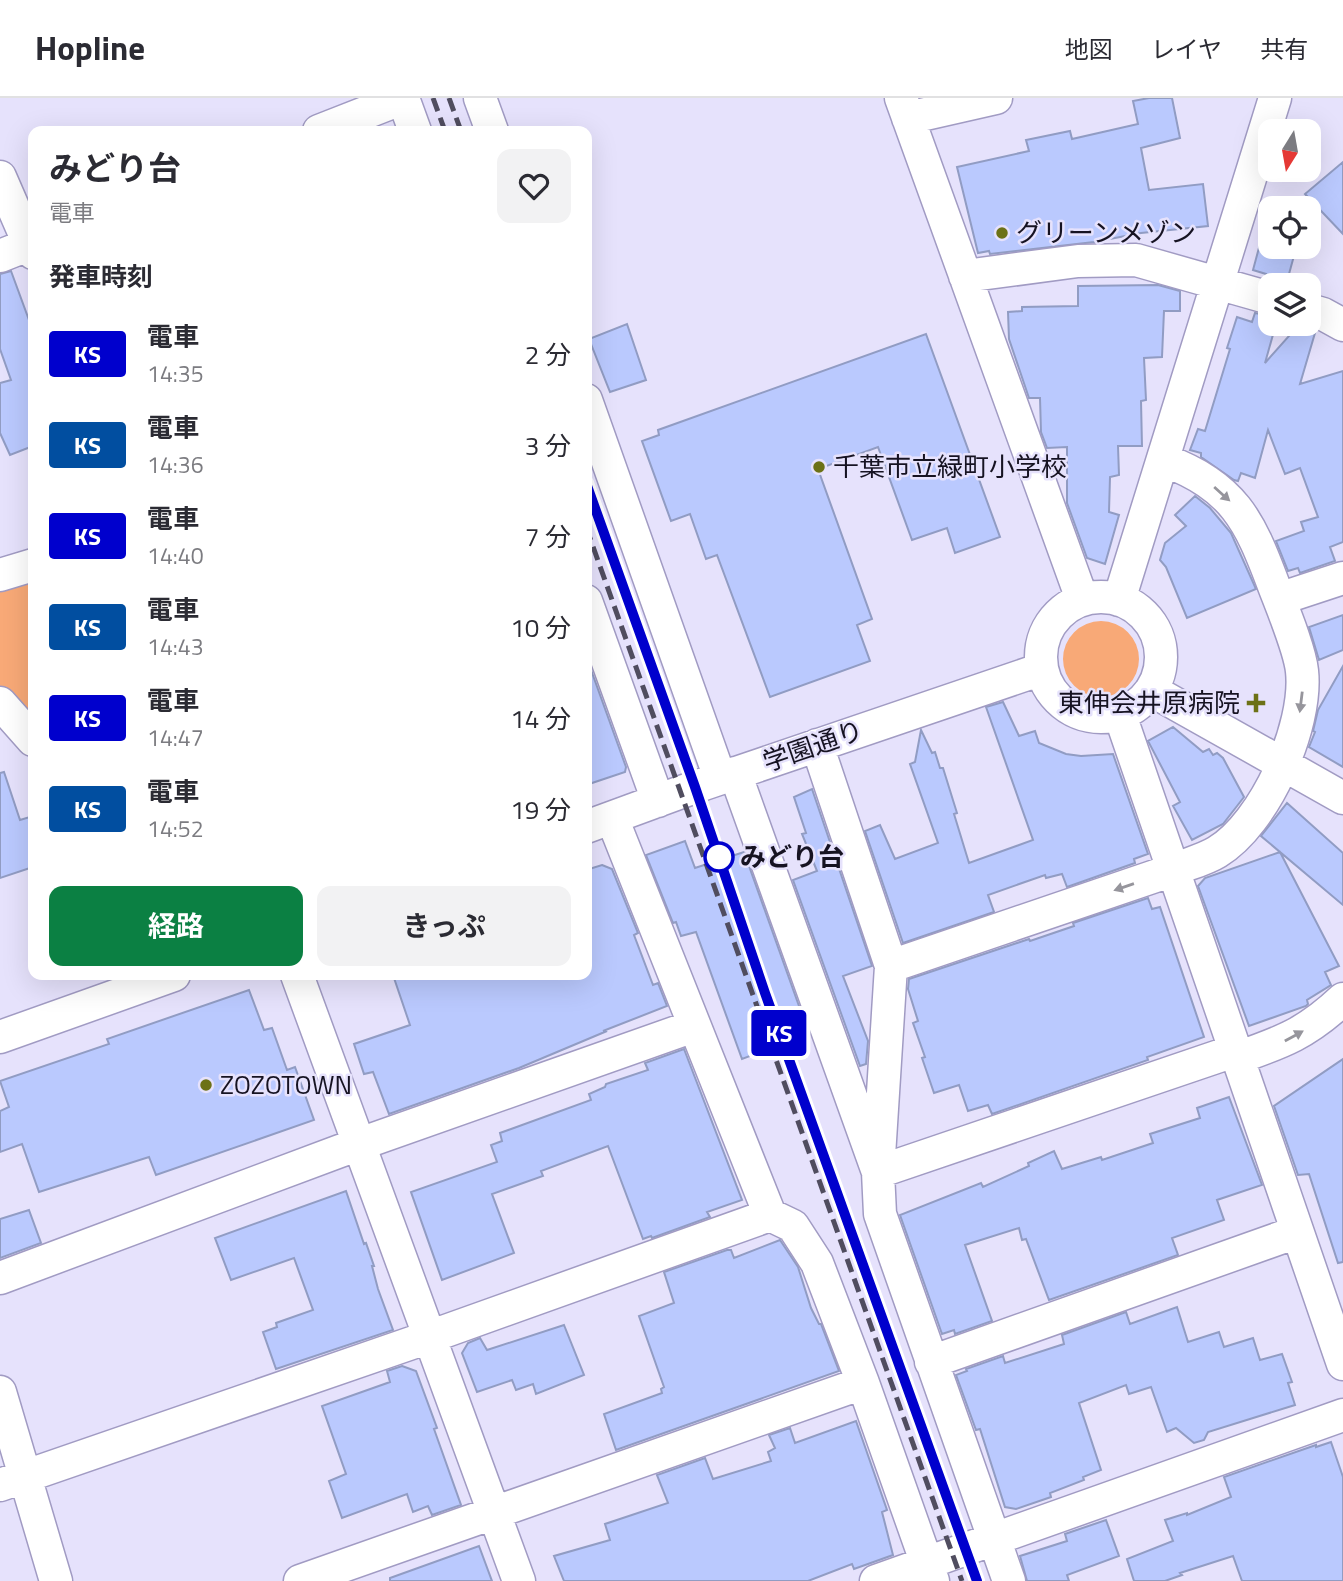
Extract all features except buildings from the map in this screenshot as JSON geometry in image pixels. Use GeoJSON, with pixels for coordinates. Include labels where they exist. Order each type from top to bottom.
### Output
{"type":"FeatureCollection","features":[{"type":"Feature","properties":{"kind":"street"},"geometry":{"type":"LineString","coordinates":[[332,126],[403,98],[413,126]]}},
{"type":"Feature","properties":{"kind":"street"},"geometry":{"type":"LineString","coordinates":[[480,98],[490,126]]}},
{"type":"Feature","properties":{"kind":"street"},"geometry":{"type":"LineString","coordinates":[[996,98],[904,108],[1082,599]]}},
{"type":"Feature","properties":{"kind":"street"},"geometry":{"type":"LineString","coordinates":[[1119,600],[1275,98]]}},
{"type":"Feature","properties":{"kind":"street"},"geometry":{"type":"LineString","coordinates":[[0,177],[28,238]]}},
{"type":"Feature","properties":{"kind":"street"},"geometry":{"type":"LineString","coordinates":[[0,256],[28,248]]}},
{"type":"Feature","properties":{"kind":"street"},"geometry":{"type":"LineString","coordinates":[[965,276],[1078,261],[1136,260],[1258,295]]}},
{"type":"Feature","properties":{"kind":"street"},"geometry":{"type":"LineString","coordinates":[[1321,313],[1343,325]]}},
{"type":"Feature","properties":{"kind":"street"},"geometry":{"type":"LineString","coordinates":[[592,416],[878,1172]]}},
{"type":"Feature","properties":{"kind":"street"},"geometry":{"type":"LineString","coordinates":[[891,966],[1173,870],[1217,852],[1242,831],[1283,764],[1299,720],[1303,693],[1302,668],[1256,539],[1242,514],[1220,491],[1185,468],[1164,460]]}},
{"type":"Feature","properties":{"kind":"street"},"geometry":{"type":"LineString","coordinates":[[0,575],[28,567]]}},
{"type":"Feature","properties":{"kind":"street"},"geometry":{"type":"LineString","coordinates":[[1279,600],[1343,578]]}},
{"type":"Feature","properties":{"kind":"street"},"geometry":{"type":"LineString","coordinates":[[1082,599],[1119,600],[1134,608],[1148,621],[1157,637],[1161,655],[1151,690],[1138,705],[1120,715],[1100,718],[1080,714],[1062,704],[1049,688],[1042,669],[1041,651],[1045,634],[1055,618],[1082,599]]}},
{"type":"Feature","properties":{"kind":"street"},"geometry":{"type":"LineString","coordinates":[[592,618],[658,801]]}},
{"type":"Feature","properties":{"kind":"street","name":"学園通り"},"geometry":{"type":"LineString","coordinates":[[599,823],[727,776],[1042,669]]}},
{"type":"Feature","properties":{"kind":"street"},"geometry":{"type":"LineString","coordinates":[[1151,690],[1343,797]]}},
{"type":"Feature","properties":{"kind":"street"},"geometry":{"type":"LineString","coordinates":[[0,703],[28,734]]}},
{"type":"Feature","properties":{"kind":"street"},"geometry":{"type":"LineString","coordinates":[[1120,715],[1343,1364]]}},
{"type":"Feature","properties":{"kind":"street"},"geometry":{"type":"LineString","coordinates":[[817,745],[891,966],[878,1172],[880,1214],[1009,1581]]}},
{"type":"Feature","properties":{"kind":"street"},"geometry":{"type":"LineString","coordinates":[[599,823],[694,1026],[770,1215],[793,1226],[817,1263],[863,1383],[929,1572]]}},
{"type":"Feature","properties":{"kind":"street"},"geometry":{"type":"LineString","coordinates":[[0,1037],[160,980]]}},
{"type":"Feature","properties":{"kind":"street"},"geometry":{"type":"LineString","coordinates":[[299,980],[519,1581]]}},
{"type":"Feature","properties":{"kind":"street"},"geometry":{"type":"LineString","coordinates":[[878,1172],[1235,1054],[1285,1041],[1320,1021],[1343,999]]}},
{"type":"Feature","properties":{"kind":"street"},"geometry":{"type":"LineString","coordinates":[[0,1278],[359,1144],[694,1026]]}},
{"type":"Feature","properties":{"kind":"street"},"geometry":{"type":"LineString","coordinates":[[13,1481],[770,1215]]}},
{"type":"Feature","properties":{"kind":"street"},"geometry":{"type":"LineString","coordinates":[[932,1362],[1297,1232]]}},
{"type":"Feature","properties":{"kind":"street"},"geometry":{"type":"LineString","coordinates":[[300,1581],[863,1383]]}},
{"type":"Feature","properties":{"kind":"street"},"geometry":{"type":"LineString","coordinates":[[0,1392],[13,1481],[56,1581]]}},
{"type":"Feature","properties":{"kind":"street"},"geometry":{"type":"LineString","coordinates":[[876,1581],[929,1572],[993,1538],[1343,1415]]}},
{"type":"Feature","properties":{"kind":"shaded area"},"geometry":{"type":"Polygon","coordinates":[[[28,577],[28,719],[0,687],[0,587],[28,577]]]}},
{"type":"Feature","properties":{"kind":"shaded area"},"geometry":{"type":"Polygon","coordinates":[[[1101,621],[1115,624],[1128,632],[1136,645],[1139,659],[1136,673],[1128,686],[1115,694],[1101,697],[1087,694],[1074,686],[1066,673],[1063,659],[1066,645],[1074,632],[1087,624],[1101,621]]]}},
{"type":"Feature","properties":{"kind":"railway"},"geometry":{"type":"LineString","coordinates":[[433,98],[443,126]]}},
{"type":"Feature","properties":{"kind":"railway"},"geometry":{"type":"LineString","coordinates":[[449,98],[459,126]]}},
{"type":"Feature","properties":{"kind":"railway"},"geometry":{"type":"LineString","coordinates":[[592,500],[695,787],[755,967],[977,1581]]}},
{"type":"Feature","properties":{"kind":"railway"},"geometry":{"type":"LineString","coordinates":[[592,544],[962,1581]]}},
{"type":"Feature","properties":{"kind":"train","name":"KS"},"geometry":{"type":"LineString","coordinates":[[592,500],[695,787],[765,993],[977,1581]]}},
{"type":"Feature","properties":{"kind":"place","name":"グリーンメゾン"},"geometry":{"type":"Point","coordinates":[1002,233]}},
{"type":"Feature","properties":{"kind":"place","name":"千葉市立緑町小学校"},"geometry":{"type":"Point","coordinates":[819,467]}},
{"type":"Feature","properties":{"kind":"place","name":"東伸会井原病院"},"geometry":{"type":"Point","coordinates":[1256,703]}},
{"type":"Feature","properties":{"kind":"place","name":"みどり台"},"geometry":{"type":"Point","coordinates":[719,857]}},
{"type":"Feature","properties":{"kind":"place","name":"ZOZOTOWN"},"geometry":{"type":"Point","coordinates":[206,1085]}}]}
